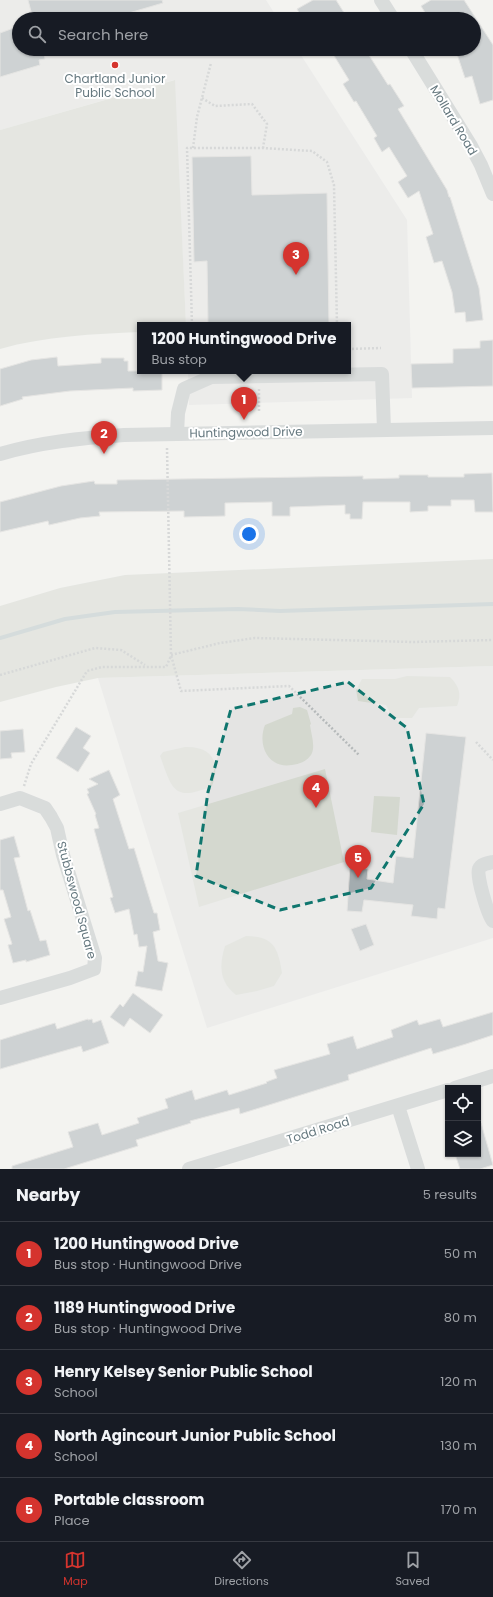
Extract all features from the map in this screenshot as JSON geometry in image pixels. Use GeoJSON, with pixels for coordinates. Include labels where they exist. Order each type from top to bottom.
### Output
{"type":"FeatureCollection","features":[{"type":"Feature","properties":{"kind":"street"},"geometry":{"type":"LineString","coordinates":[[381,0],[389,12]]}},
{"type":"Feature","properties":{"kind":"street","name":"Mollard Road"},"geometry":{"type":"LineString","coordinates":[[415,56],[478,159],[493,194]]}},
{"type":"Feature","properties":{"kind":"street"},"geometry":{"type":"LineString","coordinates":[[177,434],[178,413],[184,389],[211,377],[259,376],[382,374],[384,430]]}},
{"type":"Feature","properties":{"kind":"street","name":"Huntingwood Drive"},"geometry":{"type":"LineString","coordinates":[[0,454],[21,448],[77,438],[177,434],[493,428]]}},
{"type":"Feature","properties":{"kind":"street"},"geometry":{"type":"LineString","coordinates":[[0,804],[20,798]]}},
{"type":"Feature","properties":{"kind":"street","name":"Stubbswood Square"},"geometry":{"type":"LineString","coordinates":[[0,998],[70,978],[94,969],[95,958],[87,937],[63,855],[57,828],[45,808],[20,798]]}},
{"type":"Feature","properties":{"kind":"street"},"geometry":{"type":"LineString","coordinates":[[493,862],[482,865],[479,869],[479,876],[488,914],[493,921]]}},
{"type":"Feature","properties":{"kind":"street"},"geometry":{"type":"LineString","coordinates":[[464,1085],[493,1076]]}},
{"type":"Feature","properties":{"kind":"street","name":"Todd Road"},"geometry":{"type":"LineString","coordinates":[[189,1169],[445,1091]]}},
{"type":"Feature","properties":{"kind":"street"},"geometry":{"type":"LineString","coordinates":[[398,1106],[418,1169]]}},
{"type":"Feature","properties":{"kind":"path"},"geometry":{"type":"LineString","coordinates":[[193,148],[197,117],[211,63]]}},
{"type":"Feature","properties":{"kind":"path"},"geometry":{"type":"LineString","coordinates":[[202,98],[215,106],[252,104],[267,124],[262,148]]}},
{"type":"Feature","properties":{"kind":"path"},"geometry":{"type":"LineString","coordinates":[[192,322],[187,148],[262,148],[312,151],[327,162],[334,185],[337,322]]}},
{"type":"Feature","properties":{"kind":"path"},"geometry":{"type":"LineString","coordinates":[[351,349],[380,348]]}},
{"type":"Feature","properties":{"kind":"path"},"geometry":{"type":"LineString","coordinates":[[167,448],[171,655],[180,691],[290,686],[359,755]]}},
{"type":"Feature","properties":{"kind":"path"},"geometry":{"type":"LineString","coordinates":[[171,655],[220,643],[255,638],[414,642],[493,640]]}},
{"type":"Feature","properties":{"kind":"path"},"geometry":{"type":"LineString","coordinates":[[0,675],[95,648],[121,650],[147,666]]}},
{"type":"Feature","properties":{"kind":"path"},"geometry":{"type":"LineString","coordinates":[[20,798],[31,764],[87,670],[102,667],[166,667],[171,655]]}},
{"type":"Feature","properties":{"kind":"path"},"geometry":{"type":"LineString","coordinates":[[476,742],[493,760]]}},
{"type":"Feature","properties":{"kind":"highlighted area"},"geometry":{"type":"Polygon","coordinates":[[[348,682],[407,728],[424,804],[371,888],[280,910],[196,876],[208,792],[231,709],[348,682]]]}},
{"type":"Feature","properties":{"kind":"shaded area"},"geometry":{"type":"Polygon","coordinates":[[[0,0],[266,0],[274,12],[12,12],[12,56],[302,56],[407,220],[412,398],[189,405],[188,374],[351,374],[351,322],[186,322],[174,80],[0,130],[0,0]]]}},
{"type":"Feature","properties":{"kind":"shaded area"},"geometry":{"type":"Polygon","coordinates":[[[175,80],[186,322],[137,322],[137,332],[52,338],[0,349],[0,130],[175,80]]]}},
{"type":"Feature","properties":{"kind":"shaded area"},"geometry":{"type":"Polygon","coordinates":[[[493,559],[493,666],[98,678],[56,687],[0,702],[0,606],[60,588],[125,575],[493,559]]]}},
{"type":"Feature","properties":{"kind":"shaded area"},"geometry":{"type":"Polygon","coordinates":[[[493,666],[493,938],[207,1028],[98,678],[493,666]]]}},
{"type":"Feature","properties":{"kind":"shaded area"},"geometry":{"type":"Polygon","coordinates":[[[407,676],[450,677],[459,690],[459,702],[457,706],[419,708],[412,718],[393,718],[386,705],[358,701],[356,690],[362,679],[395,679],[407,676]]]}},
{"type":"Feature","properties":{"kind":"shaded area"},"geometry":{"type":"Polygon","coordinates":[[[300,707],[307,710],[311,724],[313,748],[311,755],[305,761],[292,765],[277,763],[266,754],[264,748],[262,740],[265,725],[292,714],[293,708],[300,707]]]}},
{"type":"Feature","properties":{"kind":"shaded area"},"geometry":{"type":"Polygon","coordinates":[[[185,747],[202,749],[212,757],[215,763],[215,777],[212,786],[189,793],[176,789],[171,784],[160,756],[163,752],[185,747]]]}},
{"type":"Feature","properties":{"kind":"shaded area"},"geometry":{"type":"Polygon","coordinates":[[[325,769],[344,862],[199,907],[178,813],[325,769]]]}},
{"type":"Feature","properties":{"kind":"shaded area"},"geometry":{"type":"Polygon","coordinates":[[[374,796],[400,797],[397,835],[371,832],[374,796]]]}},
{"type":"Feature","properties":{"kind":"shaded area"},"geometry":{"type":"Polygon","coordinates":[[[246,936],[263,938],[273,945],[279,957],[282,973],[274,986],[236,995],[230,990],[223,979],[221,966],[223,953],[225,946],[246,936]]]}},
{"type":"Feature","properties":{"kind":"building"},"geometry":{"type":"Polygon","coordinates":[[[28,0],[162,0],[163,3],[132,12],[31,12],[28,0]]]}},
{"type":"Feature","properties":{"kind":"building"},"geometry":{"type":"Polygon","coordinates":[[[313,0],[336,0],[344,12],[299,12],[297,9],[313,0]]]}},
{"type":"Feature","properties":{"kind":"building"},"geometry":{"type":"Polygon","coordinates":[[[431,0],[464,0],[472,12],[425,12],[421,6],[431,0]]]}},
{"type":"Feature","properties":{"kind":"building"},"geometry":{"type":"Polygon","coordinates":[[[481,26],[493,45],[493,100],[480,104],[472,76],[465,78],[458,56],[481,56],[481,26]]]}},
{"type":"Feature","properties":{"kind":"building"},"geometry":{"type":"Polygon","coordinates":[[[12,29],[12,56],[44,56],[45,59],[39,60],[40,65],[0,77],[0,33],[12,29]]]}},
{"type":"Feature","properties":{"kind":"building"},"geometry":{"type":"Polygon","coordinates":[[[334,56],[369,56],[388,85],[390,84],[404,106],[398,109],[450,197],[479,288],[483,320],[466,322],[465,312],[455,313],[452,292],[442,261],[434,263],[426,237],[433,234],[419,191],[408,198],[398,182],[407,176],[389,147],[382,152],[374,138],[377,136],[356,101],[354,102],[343,84],[349,80],[334,56]]]}},
{"type":"Feature","properties":{"kind":"building"},"geometry":{"type":"Polygon","coordinates":[[[251,156],[252,195],[327,193],[329,322],[208,322],[207,261],[194,262],[192,157],[251,156]]]}},
{"type":"Feature","properties":{"kind":"building"},"geometry":{"type":"Polygon","coordinates":[[[493,340],[493,386],[412,388],[411,364],[453,363],[453,349],[480,348],[480,341],[493,340]]]}},
{"type":"Feature","properties":{"kind":"building"},"geometry":{"type":"Polygon","coordinates":[[[57,357],[58,366],[101,363],[101,358],[124,358],[124,361],[128,361],[128,371],[137,371],[137,374],[162,374],[162,390],[133,391],[133,388],[70,391],[22,397],[23,399],[0,406],[0,369],[31,360],[57,357]]]}},
{"type":"Feature","properties":{"kind":"building"},"geometry":{"type":"Polygon","coordinates":[[[492,473],[493,512],[475,512],[474,500],[451,500],[451,506],[428,506],[428,511],[410,512],[410,502],[363,502],[362,519],[350,519],[350,514],[345,514],[345,505],[290,507],[290,516],[272,516],[272,502],[225,503],[225,516],[184,517],[184,511],[99,512],[100,516],[80,518],[49,525],[48,521],[0,532],[0,502],[61,486],[94,481],[95,484],[117,484],[117,480],[363,476],[363,479],[399,478],[399,475],[464,477],[464,474],[492,473]]]}},
{"type":"Feature","properties":{"kind":"building"},"geometry":{"type":"Polygon","coordinates":[[[76,727],[91,736],[83,748],[90,753],[78,772],[56,758],[76,727]]]}},
{"type":"Feature","properties":{"kind":"building"},"geometry":{"type":"Polygon","coordinates":[[[23,729],[25,752],[11,753],[12,758],[0,759],[0,731],[23,729]]]}},
{"type":"Feature","properties":{"kind":"building"},"geometry":{"type":"Polygon","coordinates":[[[426,733],[466,737],[445,909],[438,908],[437,919],[411,916],[413,905],[364,900],[362,912],[347,911],[350,866],[368,869],[367,879],[393,883],[396,856],[413,858],[426,733]]]}},
{"type":"Feature","properties":{"kind":"building"},"geometry":{"type":"Polygon","coordinates":[[[109,770],[120,795],[113,799],[129,849],[134,848],[154,913],[157,913],[160,930],[153,932],[158,961],[168,963],[162,991],[135,986],[138,971],[143,972],[147,946],[139,947],[137,934],[134,935],[129,909],[115,913],[110,898],[113,897],[94,829],[99,828],[96,814],[87,794],[89,793],[87,789],[98,784],[89,779],[109,770]]]}},
{"type":"Feature","properties":{"kind":"building"},"geometry":{"type":"Polygon","coordinates":[[[14,836],[20,857],[14,858],[28,911],[30,910],[40,941],[46,940],[50,955],[26,962],[26,960],[13,963],[8,945],[12,944],[4,919],[11,917],[3,890],[0,890],[0,840],[14,836]]]}},
{"type":"Feature","properties":{"kind":"building"},"geometry":{"type":"Polygon","coordinates":[[[366,924],[374,945],[360,951],[351,929],[366,924]]]}},
{"type":"Feature","properties":{"kind":"building"},"geometry":{"type":"Polygon","coordinates":[[[133,993],[163,1015],[150,1033],[130,1018],[124,1027],[110,1017],[120,1004],[123,1007],[133,993]]]}},
{"type":"Feature","properties":{"kind":"building"},"geometry":{"type":"Polygon","coordinates":[[[493,1012],[493,1035],[466,1044],[433,1054],[431,1048],[348,1075],[349,1080],[240,1114],[239,1108],[190,1121],[191,1123],[136,1140],[138,1146],[64,1169],[12,1169],[12,1166],[73,1147],[68,1132],[98,1123],[102,1135],[139,1123],[137,1118],[168,1108],[165,1099],[192,1090],[195,1100],[227,1090],[229,1095],[267,1083],[266,1082],[277,1078],[274,1070],[330,1054],[327,1044],[353,1036],[357,1049],[393,1037],[391,1030],[417,1020],[419,1025],[440,1019],[443,1027],[493,1012]]]}},
{"type":"Feature","properties":{"kind":"building"},"geometry":{"type":"Polygon","coordinates":[[[92,1019],[93,1023],[101,1020],[109,1043],[83,1052],[81,1046],[0,1069],[0,1040],[55,1023],[57,1029],[92,1019]]]}},
{"type":"Feature","properties":{"kind":"building"},"geometry":{"type":"Polygon","coordinates":[[[481,1123],[493,1165],[480,1169],[460,1169],[456,1157],[481,1157],[481,1123]]]}},
{"type":"Feature","properties":{"kind":"waterway"},"geometry":{"type":"LineString","coordinates":[[0,638],[65,619],[115,612],[238,609],[280,611],[493,604]]}},
{"type":"Feature","properties":{"kind":"place","name":"Chartland Junior Public School"},"geometry":{"type":"Point","coordinates":[115,65]}},
{"type":"Feature","properties":{"kind":"place","name":"Henry Kelsey Senior Public School"},"geometry":{"type":"Point","coordinates":[296,275]}},
{"type":"Feature","properties":{"kind":"place","name":"1200 Huntingwood Drive"},"geometry":{"type":"Point","coordinates":[244,420]}},
{"type":"Feature","properties":{"kind":"place","name":"1189 Huntingwood Drive"},"geometry":{"type":"Point","coordinates":[104,454]}},
{"type":"Feature","properties":{"kind":"place","name":"North Agincourt Junior Public School"},"geometry":{"type":"Point","coordinates":[316,808]}},
{"type":"Feature","properties":{"kind":"place","name":"Portable classroom"},"geometry":{"type":"Point","coordinates":[358,878]}}]}
